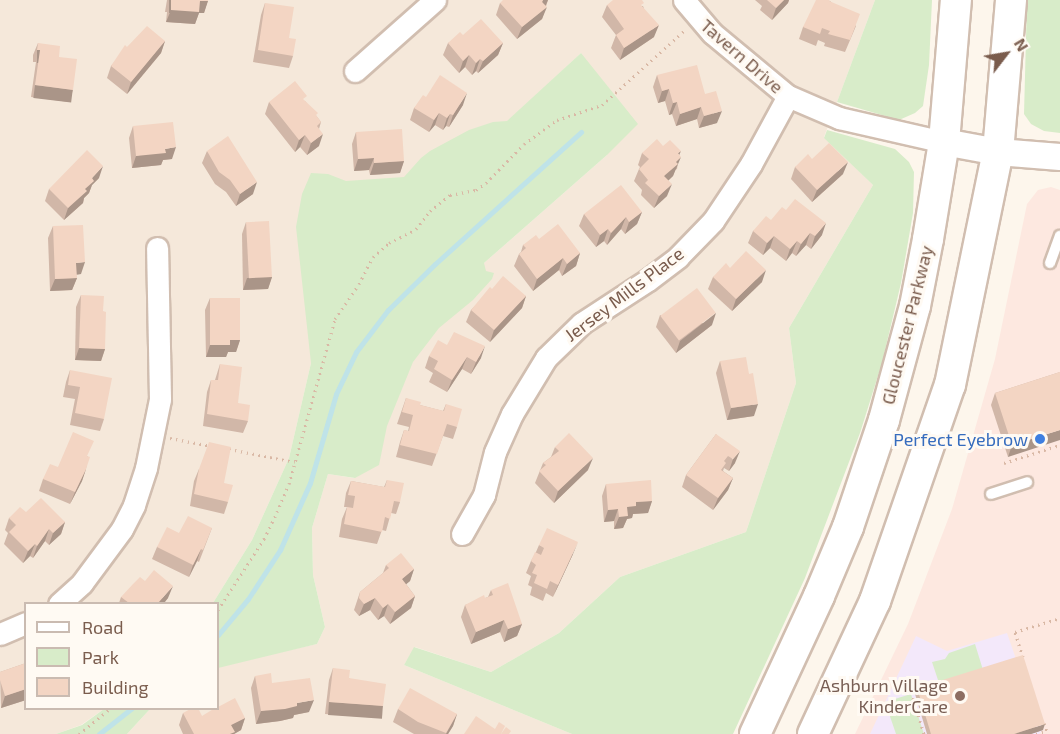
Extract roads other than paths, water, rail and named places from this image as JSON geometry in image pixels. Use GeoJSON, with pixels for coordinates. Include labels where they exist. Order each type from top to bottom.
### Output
{"type":"FeatureCollection","features":[{"type":"Feature","properties":{"kind":"main road","name":"Gloucester Parkway"},"geometry":{"type":"LineString","coordinates":[[755,734],[844,537],[884,420],[915,306],[944,142],[956,0]]}},
{"type":"Feature","properties":{"kind":"main road"},"geometry":{"type":"LineString","coordinates":[[813,734],[876,601],[951,385],[998,152],[1011,0]]}},
{"type":"Feature","properties":{"kind":"street"},"geometry":{"type":"LineString","coordinates":[[355,71],[435,0]]}},
{"type":"Feature","properties":{"kind":"street","name":"Tavern Drive"},"geometry":{"type":"LineString","coordinates":[[684,0],[698,18],[741,60],[788,96],[839,118],[944,142]]}},
{"type":"Feature","properties":{"kind":"street","name":"Jersey Mills Place"},"geometry":{"type":"LineString","coordinates":[[462,534],[484,495],[495,452],[512,414],[546,358],[582,323],[648,280],[678,257],[713,221],[746,172],[788,96]]}},
{"type":"Feature","properties":{"kind":"street"},"geometry":{"type":"LineString","coordinates":[[944,142],[998,152],[1060,157]]}},
{"type":"Feature","properties":{"kind":"street"},"geometry":{"type":"LineString","coordinates":[[60,602],[82,583],[122,529],[134,505],[155,435],[160,399],[157,248]]}},
{"type":"Feature","properties":{"kind":"street"},"geometry":{"type":"LineString","coordinates":[[0,634],[24,624]]}},
{"type":"Feature","properties":{"kind":"lane"},"geometry":{"type":"LineString","coordinates":[[1050,263],[1060,236]]}},
{"type":"Feature","properties":{"kind":"lane"},"geometry":{"type":"LineString","coordinates":[[991,494],[1027,482]]}},
{"type":"Feature","properties":{"kind":"waterway"},"geometry":{"type":"LineString","coordinates":[[219,634],[248,599],[280,550],[310,483],[336,394],[356,352],[388,310],[435,264],[581,132]]}},
{"type":"Feature","properties":{"kind":"waterway"},"geometry":{"type":"LineString","coordinates":[[99,734],[129,710]]}},
{"type":"Feature","properties":{"kind":"place","name":"Perfect Eyebrow"},"geometry":{"type":"Point","coordinates":[1040,439]}},
{"type":"Feature","properties":{"kind":"place","name":"Ashburn Village KinderCare"},"geometry":{"type":"Point","coordinates":[960,696]}}]}
